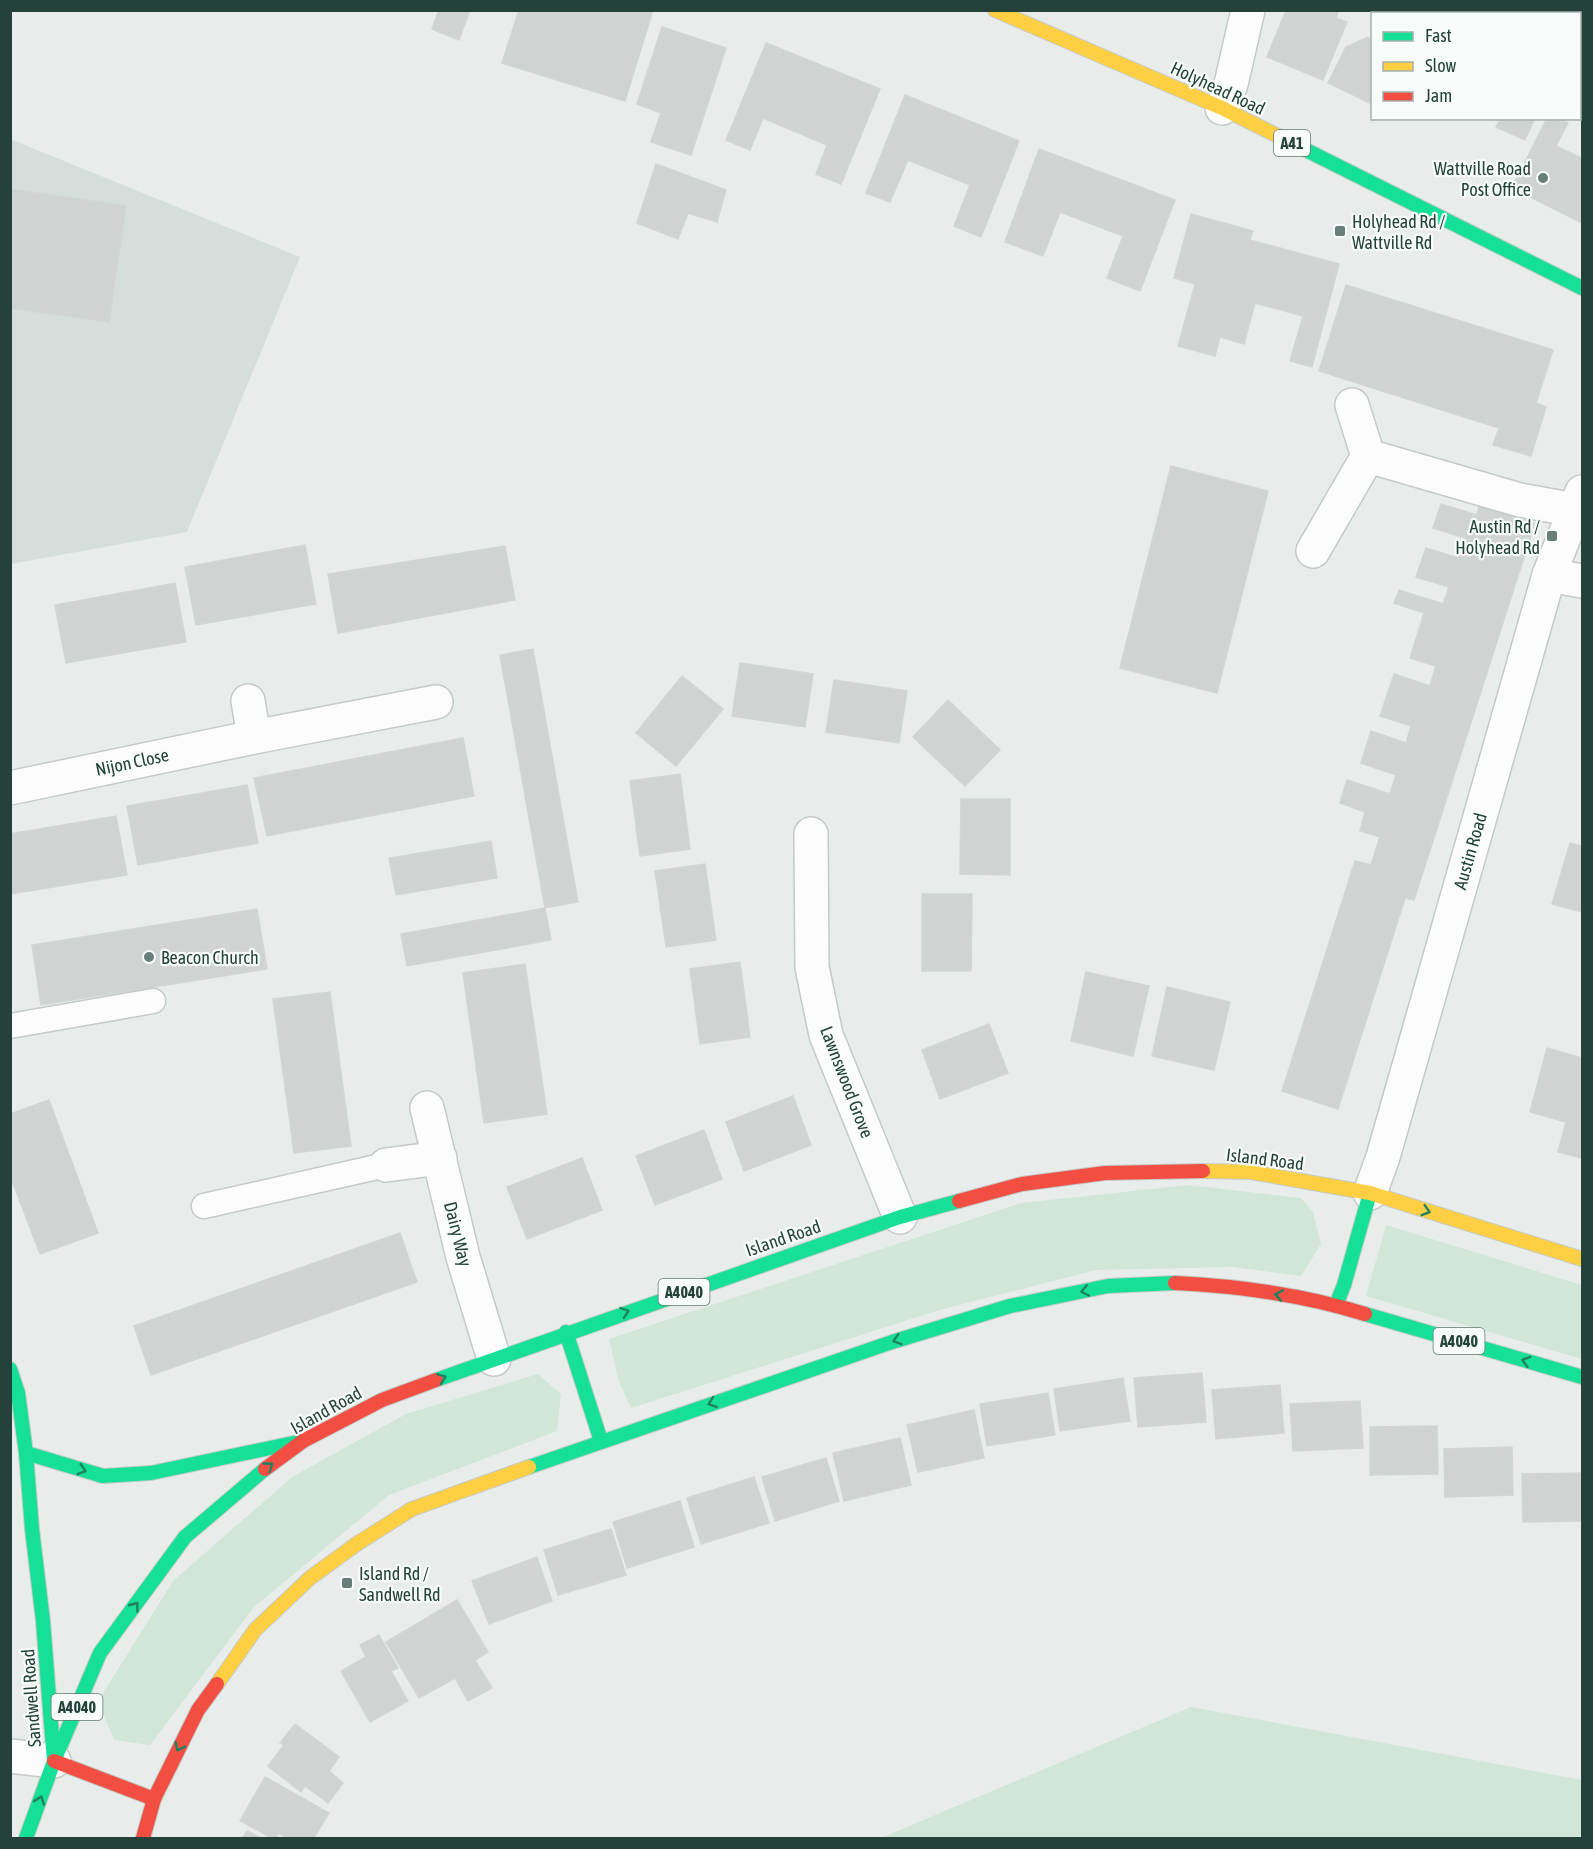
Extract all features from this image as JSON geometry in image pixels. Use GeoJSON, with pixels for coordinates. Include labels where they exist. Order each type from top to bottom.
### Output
{"type":"FeatureCollection","features":[{"type":"Feature","properties":{"kind":"main road","name":"Holyhead Road"},"geometry":{"type":"LineString","coordinates":[[995,10],[1222,108],[1582,288]]}},
{"type":"Feature","properties":{"kind":"main road","name":"Island Road"},"geometry":{"type":"LineString","coordinates":[[100,1653],[186,1537],[249,1481],[303,1441],[382,1401],[566,1332],[900,1217],[1022,1184],[1105,1173],[1178,1170],[1251,1172],[1370,1193],[1582,1259]]}},
{"type":"Feature","properties":{"kind":"main road"},"geometry":{"type":"LineString","coordinates":[[1336,1305],[1344,1285],[1370,1193]]}},
{"type":"Feature","properties":{"kind":"main road","name":"A4040"},"geometry":{"type":"LineString","coordinates":[[143,1839],[154,1799],[198,1710],[255,1630],[310,1578],[358,1543],[412,1509],[601,1441],[903,1338],[1011,1306],[1108,1286],[1168,1283],[1229,1286],[1336,1305],[1582,1377]]}},
{"type":"Feature","properties":{"kind":"main road"},"geometry":{"type":"LineString","coordinates":[[566,1332],[601,1441]]}},
{"type":"Feature","properties":{"kind":"main road","name":"Sandwell Road"},"geometry":{"type":"LineString","coordinates":[[10,1369],[18,1393],[26,1453],[54,1761]]}},
{"type":"Feature","properties":{"kind":"main road"},"geometry":{"type":"LineString","coordinates":[[26,1453],[103,1476],[151,1473],[303,1441]]}},
{"type":"Feature","properties":{"kind":"main road","name":"Sandwell Road"},"geometry":{"type":"LineString","coordinates":[[27,1839],[54,1761],[100,1653]]}},
{"type":"Feature","properties":{"kind":"main road"},"geometry":{"type":"LineString","coordinates":[[54,1761],[154,1799]]}},
{"type":"Feature","properties":{"kind":"street"},"geometry":{"type":"LineString","coordinates":[[1222,108],[1231,84],[1248,10]]}},
{"type":"Feature","properties":{"kind":"street"},"geometry":{"type":"LineString","coordinates":[[1313,550],[1368,456],[1352,405]]}},
{"type":"Feature","properties":{"kind":"street","name":"Austin Road"},"geometry":{"type":"LineString","coordinates":[[1368,456],[1520,500],[1579,501],[1549,575],[1390,1134],[1370,1193]]}},
{"type":"Feature","properties":{"kind":"street"},"geometry":{"type":"LineString","coordinates":[[1549,575],[1582,581]]}},
{"type":"Feature","properties":{"kind":"street"},"geometry":{"type":"LineString","coordinates":[[248,701],[254,736]]}},
{"type":"Feature","properties":{"kind":"street","name":"Nijon Close"},"geometry":{"type":"LineString","coordinates":[[10,788],[254,736],[436,702]]}},
{"type":"Feature","properties":{"kind":"street","name":"Lawnswood Grove"},"geometry":{"type":"LineString","coordinates":[[811,834],[812,967],[826,1035],[900,1217]]}},
{"type":"Feature","properties":{"kind":"street","name":"Dairy Way"},"geometry":{"type":"LineString","coordinates":[[427,1108],[463,1257],[494,1359]]}},
{"type":"Feature","properties":{"kind":"street"},"geometry":{"type":"LineString","coordinates":[[386,1165],[440,1158]]}},
{"type":"Feature","properties":{"kind":"street"},"geometry":{"type":"LineString","coordinates":[[10,1756],[54,1761]]}},
{"type":"Feature","properties":{"kind":"lane"},"geometry":{"type":"LineString","coordinates":[[10,1026],[153,1001]]}},
{"type":"Feature","properties":{"kind":"lane"},"geometry":{"type":"LineString","coordinates":[[204,1206],[386,1165]]}},
{"type":"Feature","properties":{"kind":"shaded area"},"geometry":{"type":"Polygon","coordinates":[[[10,139],[300,257],[187,532],[11,564],[10,139]]]}},
{"type":"Feature","properties":{"kind":"green space"},"geometry":{"type":"Polygon","coordinates":[[[1189,1185],[1301,1198],[1313,1212],[1321,1244],[1301,1276],[1233,1267],[1096,1270],[943,1309],[631,1408],[618,1379],[609,1339],[1021,1203],[1189,1185]]]}},
{"type":"Feature","properties":{"kind":"green space"},"geometry":{"type":"Polygon","coordinates":[[[1386,1225],[1582,1285],[1582,1359],[1366,1296],[1386,1225]]]}},
{"type":"Feature","properties":{"kind":"green space"},"geometry":{"type":"Polygon","coordinates":[[[538,1374],[561,1394],[557,1431],[389,1495],[254,1607],[150,1745],[114,1740],[98,1701],[173,1581],[292,1477],[406,1414],[538,1374]]]}},
{"type":"Feature","properties":{"kind":"green space"},"geometry":{"type":"Polygon","coordinates":[[[1191,1707],[1582,1780],[1582,1838],[881,1838],[1191,1707]]]}},
{"type":"Feature","properties":{"kind":"building"},"geometry":{"type":"Polygon","coordinates":[[[439,10],[470,10],[459,40],[432,29],[439,10]]]}},
{"type":"Feature","properties":{"kind":"building"},"geometry":{"type":"Polygon","coordinates":[[[519,10],[653,10],[625,101],[502,63],[519,10]]]}},
{"type":"Feature","properties":{"kind":"building"},"geometry":{"type":"Polygon","coordinates":[[[1286,10],[1339,10],[1336,18],[1347,22],[1323,80],[1267,57],[1286,10]]]}},
{"type":"Feature","properties":{"kind":"building"},"geometry":{"type":"Polygon","coordinates":[[[662,27],[726,48],[691,155],[651,142],[661,113],[637,104],[662,27]]]}},
{"type":"Feature","properties":{"kind":"building"},"geometry":{"type":"Polygon","coordinates":[[[1368,37],[1371,39],[1371,104],[1328,83],[1346,47],[1368,37]]]}},
{"type":"Feature","properties":{"kind":"building"},"geometry":{"type":"Polygon","coordinates":[[[766,43],[880,89],[841,184],[816,174],[827,145],[763,118],[750,150],[726,140],[766,43]]]}},
{"type":"Feature","properties":{"kind":"building"},"geometry":{"type":"Polygon","coordinates":[[[905,95],[1019,141],[981,237],[954,226],[970,185],[908,160],[890,202],[866,193],[905,95]]]}},
{"type":"Feature","properties":{"kind":"building"},"geometry":{"type":"Polygon","coordinates":[[[1500,120],[1534,120],[1525,140],[1496,127],[1500,120]]]}},
{"type":"Feature","properties":{"kind":"building"},"geometry":{"type":"Polygon","coordinates":[[[1546,120],[1563,120],[1568,123],[1556,146],[1581,158],[1582,155],[1582,223],[1512,188],[1546,120]]]}},
{"type":"Feature","properties":{"kind":"building"},"geometry":{"type":"Polygon","coordinates":[[[1039,149],[1175,200],[1140,291],[1107,278],[1123,236],[1060,212],[1043,256],[1005,242],[1039,149]]]}},
{"type":"Feature","properties":{"kind":"building"},"geometry":{"type":"Polygon","coordinates":[[[656,164],[726,190],[717,222],[688,213],[678,239],[637,223],[656,164]]]}},
{"type":"Feature","properties":{"kind":"building"},"geometry":{"type":"Polygon","coordinates":[[[10,189],[126,206],[109,322],[10,308],[10,189]]]}},
{"type":"Feature","properties":{"kind":"building"},"geometry":{"type":"Polygon","coordinates":[[[1191,214],[1253,231],[1250,240],[1339,264],[1312,367],[1290,361],[1303,316],[1255,303],[1244,344],[1220,337],[1215,356],[1178,346],[1195,284],[1174,278],[1191,214]]]}},
{"type":"Feature","properties":{"kind":"building"},"geometry":{"type":"Polygon","coordinates":[[[1346,285],[1553,350],[1536,403],[1546,407],[1531,456],[1493,445],[1499,428],[1319,371],[1346,285]]]}},
{"type":"Feature","properties":{"kind":"building"},"geometry":{"type":"Polygon","coordinates":[[[1171,466],[1268,491],[1217,693],[1120,668],[1171,466]]]}},
{"type":"Feature","properties":{"kind":"building"},"geometry":{"type":"Polygon","coordinates":[[[1441,504],[1477,515],[1479,506],[1535,523],[1414,900],[1405,898],[1338,1109],[1282,1091],[1355,861],[1371,865],[1380,837],[1360,831],[1365,812],[1340,803],[1347,780],[1390,794],[1396,775],[1361,763],[1371,731],[1406,743],[1411,726],[1380,716],[1394,674],[1430,686],[1436,666],[1410,658],[1424,613],[1394,603],[1399,590],[1443,604],[1449,587],[1416,577],[1426,548],[1458,558],[1465,538],[1433,528],[1441,504]]]}},
{"type":"Feature","properties":{"kind":"building"},"geometry":{"type":"Polygon","coordinates":[[[305,545],[316,604],[196,625],[185,567],[305,545]]]}},
{"type":"Feature","properties":{"kind":"building"},"geometry":{"type":"Polygon","coordinates":[[[505,546],[515,600],[338,633],[328,574],[505,546]]]}},
{"type":"Feature","properties":{"kind":"building"},"geometry":{"type":"Polygon","coordinates":[[[175,583],[186,642],[66,663],[55,605],[175,583]]]}},
{"type":"Feature","properties":{"kind":"building"},"geometry":{"type":"Polygon","coordinates":[[[533,649],[578,902],[545,908],[500,655],[533,649]]]}},
{"type":"Feature","properties":{"kind":"building"},"geometry":{"type":"Polygon","coordinates":[[[740,663],[813,674],[805,727],[732,716],[740,663]]]}},
{"type":"Feature","properties":{"kind":"building"},"geometry":{"type":"Polygon","coordinates":[[[682,676],[723,709],[676,766],[636,733],[682,676]]]}},
{"type":"Feature","properties":{"kind":"building"},"geometry":{"type":"Polygon","coordinates":[[[834,680],[907,691],[899,743],[826,732],[834,680]]]}},
{"type":"Feature","properties":{"kind":"building"},"geometry":{"type":"Polygon","coordinates":[[[948,700],[1000,750],[965,786],[913,737],[948,700]]]}},
{"type":"Feature","properties":{"kind":"building"},"geometry":{"type":"Polygon","coordinates":[[[463,738],[474,796],[267,836],[254,778],[463,738]]]}},
{"type":"Feature","properties":{"kind":"building"},"geometry":{"type":"Polygon","coordinates":[[[680,774],[690,849],[640,856],[630,781],[680,774]]]}},
{"type":"Feature","properties":{"kind":"building"},"geometry":{"type":"Polygon","coordinates":[[[247,785],[258,843],[138,865],[127,806],[247,785]]]}},
{"type":"Feature","properties":{"kind":"building"},"geometry":{"type":"Polygon","coordinates":[[[961,799],[1010,799],[1010,875],[960,874],[961,799]]]}},
{"type":"Feature","properties":{"kind":"building"},"geometry":{"type":"Polygon","coordinates":[[[116,816],[127,875],[10,894],[10,834],[116,816]]]}},
{"type":"Feature","properties":{"kind":"building"},"geometry":{"type":"Polygon","coordinates":[[[491,841],[497,878],[396,895],[389,858],[491,841]]]}},
{"type":"Feature","properties":{"kind":"building"},"geometry":{"type":"Polygon","coordinates":[[[1570,843],[1582,846],[1582,912],[1552,904],[1570,843]]]}},
{"type":"Feature","properties":{"kind":"building"},"geometry":{"type":"Polygon","coordinates":[[[705,864],[716,940],[666,947],[655,871],[705,864]]]}},
{"type":"Feature","properties":{"kind":"building"},"geometry":{"type":"Polygon","coordinates":[[[922,894],[972,894],[971,971],[922,971],[922,894]]]}},
{"type":"Feature","properties":{"kind":"building"},"geometry":{"type":"Polygon","coordinates":[[[545,908],[551,940],[407,966],[401,934],[545,908]]]}},
{"type":"Feature","properties":{"kind":"building","name":"Beacon Church"},"geometry":{"type":"Polygon","coordinates":[[[257,909],[267,969],[41,1005],[32,945],[257,909]]]}},
{"type":"Feature","properties":{"kind":"building"},"geometry":{"type":"Polygon","coordinates":[[[740,962],[750,1037],[700,1044],[690,969],[740,962]]]}},
{"type":"Feature","properties":{"kind":"building"},"geometry":{"type":"Polygon","coordinates":[[[525,964],[547,1114],[484,1123],[463,973],[525,964]]]}},
{"type":"Feature","properties":{"kind":"building"},"geometry":{"type":"Polygon","coordinates":[[[1086,972],[1149,986],[1133,1056],[1071,1041],[1086,972]]]}},
{"type":"Feature","properties":{"kind":"building"},"geometry":{"type":"Polygon","coordinates":[[[1167,987],[1230,1002],[1214,1070],[1152,1056],[1167,987]]]}},
{"type":"Feature","properties":{"kind":"building"},"geometry":{"type":"Polygon","coordinates":[[[330,992],[351,1146],[294,1153],[273,999],[330,992]]]}},
{"type":"Feature","properties":{"kind":"building"},"geometry":{"type":"Polygon","coordinates":[[[989,1024],[1008,1073],[940,1099],[922,1050],[989,1024]]]}},
{"type":"Feature","properties":{"kind":"building"},"geometry":{"type":"Polygon","coordinates":[[[1547,1048],[1582,1058],[1582,1158],[1558,1152],[1566,1122],[1530,1112],[1547,1048]]]}},
{"type":"Feature","properties":{"kind":"building"},"geometry":{"type":"Polygon","coordinates":[[[793,1096],[811,1145],[744,1171],[726,1122],[793,1096]]]}},
{"type":"Feature","properties":{"kind":"building"},"geometry":{"type":"Polygon","coordinates":[[[49,1100],[98,1233],[40,1254],[10,1175],[10,1114],[49,1100]]]}},
{"type":"Feature","properties":{"kind":"building"},"geometry":{"type":"Polygon","coordinates":[[[704,1130],[722,1179],[655,1205],[636,1156],[704,1130]]]}},
{"type":"Feature","properties":{"kind":"building"},"geometry":{"type":"Polygon","coordinates":[[[582,1158],[602,1210],[527,1239],[507,1187],[582,1158]]]}},
{"type":"Feature","properties":{"kind":"building"},"geometry":{"type":"Polygon","coordinates":[[[400,1233],[417,1282],[151,1375],[134,1326],[400,1233]]]}},
{"type":"Feature","properties":{"kind":"building"},"geometry":{"type":"Polygon","coordinates":[[[1202,1373],[1206,1422],[1138,1427],[1134,1378],[1202,1373]]]}},
{"type":"Feature","properties":{"kind":"building"},"geometry":{"type":"Polygon","coordinates":[[[1123,1378],[1130,1421],[1060,1431],[1054,1389],[1123,1378]]]}},
{"type":"Feature","properties":{"kind":"building"},"geometry":{"type":"Polygon","coordinates":[[[1280,1385],[1284,1433],[1216,1439],[1212,1390],[1280,1385]]]}},
{"type":"Feature","properties":{"kind":"building"},"geometry":{"type":"Polygon","coordinates":[[[1048,1393],[1055,1435],[987,1446],[980,1404],[1048,1393]]]}},
{"type":"Feature","properties":{"kind":"building"},"geometry":{"type":"Polygon","coordinates":[[[1360,1401],[1363,1448],[1293,1451],[1290,1404],[1360,1401]]]}},
{"type":"Feature","properties":{"kind":"building"},"geometry":{"type":"Polygon","coordinates":[[[974,1410],[984,1458],[918,1472],[907,1425],[974,1410]]]}},
{"type":"Feature","properties":{"kind":"building"},"geometry":{"type":"Polygon","coordinates":[[[1437,1426],[1438,1474],[1370,1475],[1370,1427],[1437,1426]]]}},
{"type":"Feature","properties":{"kind":"building"},"geometry":{"type":"Polygon","coordinates":[[[900,1438],[911,1485],[844,1501],[833,1453],[900,1438]]]}},
{"type":"Feature","properties":{"kind":"building"},"geometry":{"type":"Polygon","coordinates":[[[1512,1447],[1513,1495],[1445,1497],[1444,1449],[1512,1447]]]}},
{"type":"Feature","properties":{"kind":"building"},"geometry":{"type":"Polygon","coordinates":[[[826,1458],[839,1501],[775,1521],[762,1477],[826,1458]]]}},
{"type":"Feature","properties":{"kind":"building"},"geometry":{"type":"Polygon","coordinates":[[[1582,1473],[1582,1521],[1523,1522],[1522,1474],[1582,1473]]]}},
{"type":"Feature","properties":{"kind":"building"},"geometry":{"type":"Polygon","coordinates":[[[754,1477],[769,1523],[701,1544],[687,1498],[754,1477]]]}},
{"type":"Feature","properties":{"kind":"building"},"geometry":{"type":"Polygon","coordinates":[[[680,1501],[694,1547],[627,1568],[613,1522],[680,1501]]]}},
{"type":"Feature","properties":{"kind":"building"},"geometry":{"type":"Polygon","coordinates":[[[611,1529],[626,1575],[558,1595],[544,1550],[611,1529]]]}},
{"type":"Feature","properties":{"kind":"building"},"geometry":{"type":"Polygon","coordinates":[[[537,1557],[552,1601],[489,1624],[472,1581],[537,1557]]]}},
{"type":"Feature","properties":{"kind":"building"},"geometry":{"type":"Polygon","coordinates":[[[457,1600],[488,1652],[475,1660],[492,1688],[468,1701],[455,1678],[419,1698],[386,1642],[457,1600]]]}},
{"type":"Feature","properties":{"kind":"building"},"geometry":{"type":"Polygon","coordinates":[[[379,1635],[398,1668],[391,1671],[408,1701],[370,1722],[341,1671],[366,1657],[360,1645],[379,1635]]]}},
{"type":"Feature","properties":{"kind":"building"},"geometry":{"type":"Polygon","coordinates":[[[295,1724],[339,1757],[329,1771],[343,1783],[328,1803],[305,1786],[301,1792],[268,1766],[284,1745],[280,1743],[295,1724]]]}},
{"type":"Feature","properties":{"kind":"building"},"geometry":{"type":"Polygon","coordinates":[[[265,1777],[329,1813],[314,1838],[288,1838],[278,1833],[276,1838],[272,1838],[240,1821],[265,1777]]]}},
{"type":"Feature","properties":{"kind":"building"},"geometry":{"type":"Polygon","coordinates":[[[247,1831],[261,1838],[242,1838],[247,1831]]]}},
{"type":"Feature","properties":{"kind":"traffic: fast"},"geometry":{"type":"LineString","coordinates":[[1280,137],[1582,288]]}},
{"type":"Feature","properties":{"kind":"traffic: fast"},"geometry":{"type":"LineString","coordinates":[[1336,1305],[1344,1285],[1370,1193]]}},
{"type":"Feature","properties":{"kind":"traffic: fast"},"geometry":{"type":"LineString","coordinates":[[436,1380],[900,1217],[959,1201]]}},
{"type":"Feature","properties":{"kind":"traffic: fast"},"geometry":{"type":"LineString","coordinates":[[529,1467],[892,1342],[1010,1306],[1108,1286],[1175,1283]]}},
{"type":"Feature","properties":{"kind":"traffic: fast"},"geometry":{"type":"LineString","coordinates":[[1365,1314],[1582,1377]]}},
{"type":"Feature","properties":{"kind":"traffic: fast"},"geometry":{"type":"LineString","coordinates":[[566,1332],[601,1441]]}},
{"type":"Feature","properties":{"kind":"traffic: fast"},"geometry":{"type":"LineString","coordinates":[[10,1369],[18,1393],[26,1453],[54,1761]]}},
{"type":"Feature","properties":{"kind":"traffic: fast"},"geometry":{"type":"LineString","coordinates":[[26,1453],[103,1476],[151,1473],[303,1441]]}},
{"type":"Feature","properties":{"kind":"traffic: fast"},"geometry":{"type":"LineString","coordinates":[[26,1838],[54,1761],[100,1653],[185,1537],[265,1469]]}},
{"type":"Feature","properties":{"kind":"traffic: slow"},"geometry":{"type":"LineString","coordinates":[[995,10],[1222,108],[1280,137]]}},
{"type":"Feature","properties":{"kind":"traffic: slow"},"geometry":{"type":"LineString","coordinates":[[1203,1171],[1251,1172],[1370,1193],[1582,1259]]}},
{"type":"Feature","properties":{"kind":"traffic: slow"},"geometry":{"type":"LineString","coordinates":[[217,1684],[255,1630],[310,1578],[358,1543],[412,1509],[529,1467]]}},
{"type":"Feature","properties":{"kind":"traffic: jam"},"geometry":{"type":"LineString","coordinates":[[959,1201],[1022,1184],[1105,1173],[1203,1171]]}},
{"type":"Feature","properties":{"kind":"traffic: jam"},"geometry":{"type":"LineString","coordinates":[[1175,1283],[1271,1292],[1365,1314]]}},
{"type":"Feature","properties":{"kind":"traffic: jam"},"geometry":{"type":"LineString","coordinates":[[265,1469],[303,1441],[382,1400],[436,1380]]}},
{"type":"Feature","properties":{"kind":"traffic: jam"},"geometry":{"type":"LineString","coordinates":[[143,1838],[154,1799],[198,1710],[217,1684]]}},
{"type":"Feature","properties":{"kind":"traffic: jam"},"geometry":{"type":"LineString","coordinates":[[54,1761],[154,1799]]}},
{"type":"Feature","properties":{"kind":"place","name":"Wattville Road Post Office"},"geometry":{"type":"Point","coordinates":[1543,178]}},
{"type":"Feature","properties":{"kind":"place","name":"Holyhead Rd / Wattville Rd"},"geometry":{"type":"Point","coordinates":[1340,231]}},
{"type":"Feature","properties":{"kind":"place","name":"Austin Rd / Holyhead Rd"},"geometry":{"type":"Point","coordinates":[1552,536]}},
{"type":"Feature","properties":{"kind":"place","name":"Beacon Church"},"geometry":{"type":"Point","coordinates":[149,957]}},
{"type":"Feature","properties":{"kind":"place","name":"Island Rd / Sandwell Rd"},"geometry":{"type":"Point","coordinates":[347,1583]}}]}
